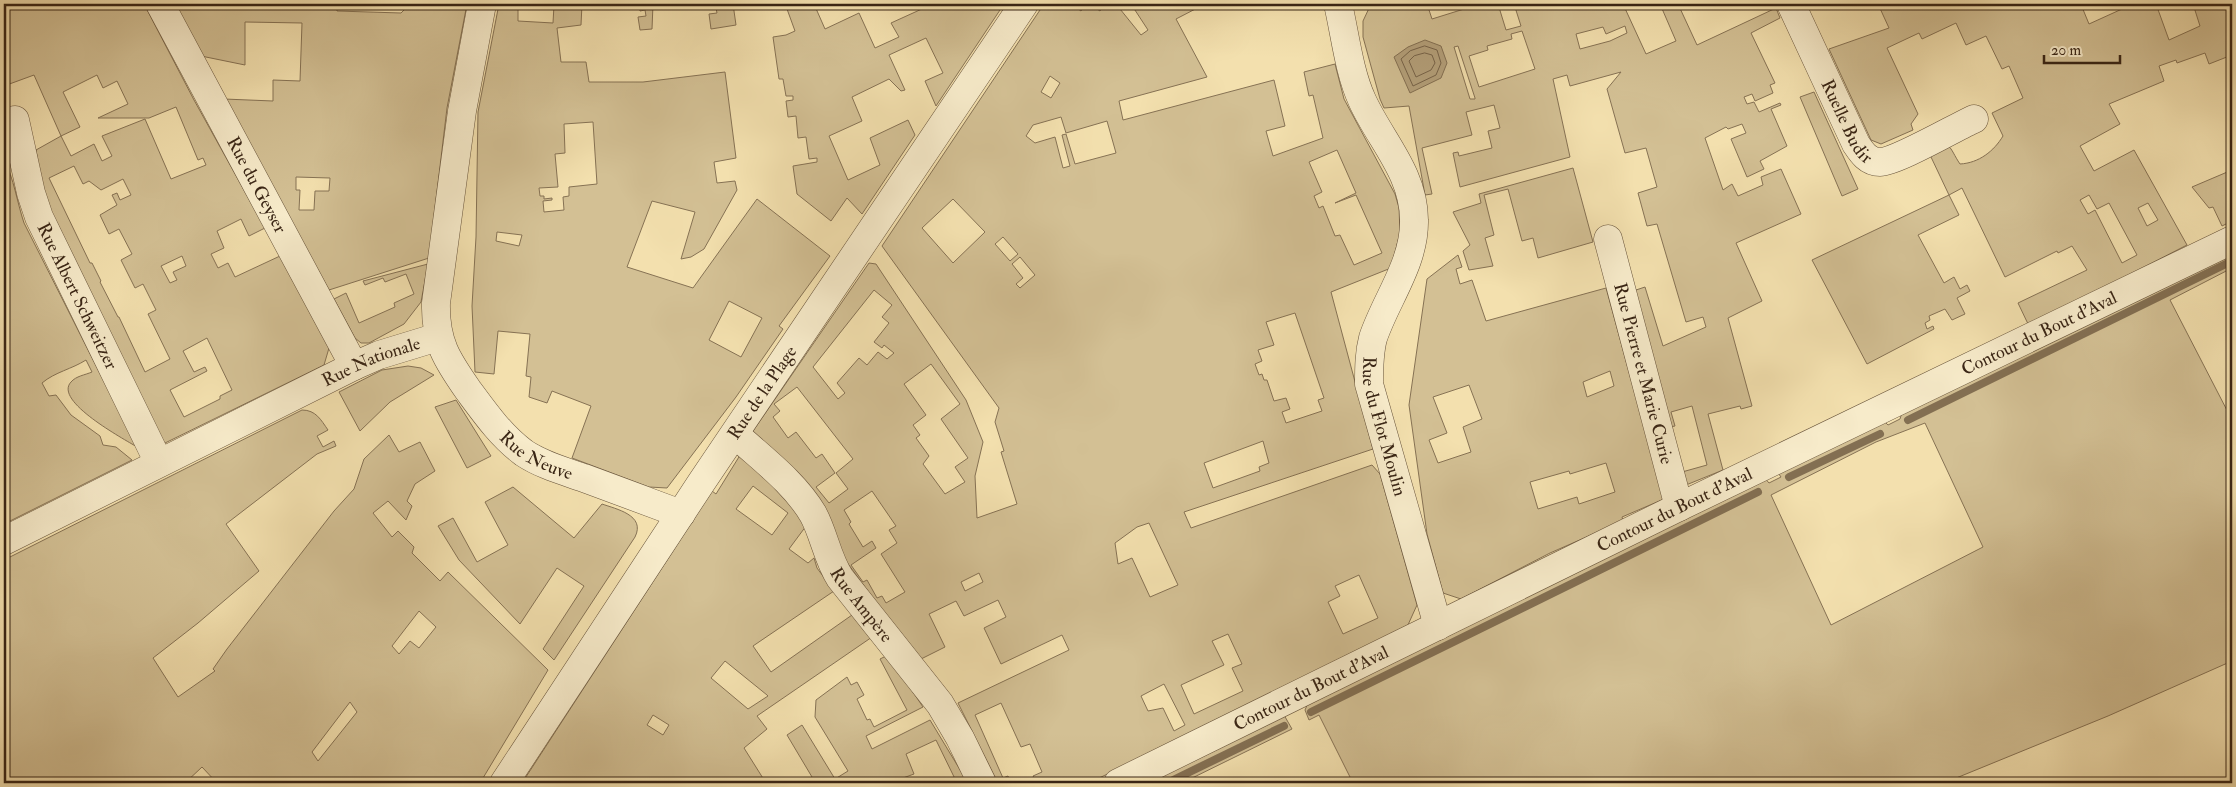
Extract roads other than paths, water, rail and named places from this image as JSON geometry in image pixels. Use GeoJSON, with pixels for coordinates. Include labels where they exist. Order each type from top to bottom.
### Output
{"type":"FeatureCollection","features":[{"type":"Feature","properties":{"kind":"street","name":"Rue du Geyser"},"geometry":{"type":"LineString","coordinates":[[160,4],[354,366]]}},
{"type":"Feature","properties":{"kind":"street","name":"Rue Nationale"},"geometry":{"type":"LineString","coordinates":[[4,541],[354,366],[386,353],[438,337],[436,303],[443,248],[462,111],[482,4]]}},
{"type":"Feature","properties":{"kind":"street","name":"Rue de la Plage"},"geometry":{"type":"LineString","coordinates":[[504,783],[681,514],[1024,4]]}},
{"type":"Feature","properties":{"kind":"street","name":"Rue du Flot Moulin"},"geometry":{"type":"LineString","coordinates":[[1338,4],[1361,98],[1405,176],[1414,210],[1415,222],[1410,249],[1374,337],[1370,351],[1369,378],[1438,626]]}},
{"type":"Feature","properties":{"kind":"street","name":"Ruelle Budir"},"geometry":{"type":"LineString","coordinates":[[1791,4],[1856,144],[1867,157],[1880,162],[1894,158],[1974,118]]}},
{"type":"Feature","properties":{"kind":"street","name":"Rue Albert Schweitzer"},"geometry":{"type":"LineString","coordinates":[[15,120],[38,217],[159,463]]}},
{"type":"Feature","properties":{"kind":"street","name":"Rue Pierre et Marie Curie"},"geometry":{"type":"LineString","coordinates":[[1608,239],[1679,507]]}},
{"type":"Feature","properties":{"kind":"street","name":"Contour du Bout d'Aval"},"geometry":{"type":"LineString","coordinates":[[1118,783],[1679,507],[2232,240]]}},
{"type":"Feature","properties":{"kind":"street","name":"Rue Neuve"},"geometry":{"type":"LineString","coordinates":[[438,337],[449,362],[484,412],[505,436],[525,454],[548,466],[681,514]]}},
{"type":"Feature","properties":{"kind":"street","name":"Rue Ampère"},"geometry":{"type":"LineString","coordinates":[[735,434],[786,480],[806,504],[814,516],[836,573],[940,704],[982,783]]}},
{"type":"Feature","properties":{"kind":"water"},"geometry":{"type":"Polygon","coordinates":[[[1425,40],[1441,46],[1447,63],[1441,78],[1410,93],[1394,57],[1408,47],[1425,40]]]}},
{"type":"Feature","properties":{"kind":"waterway"},"geometry":{"type":"LineString","coordinates":[[1908,420],[2232,261]]}},
{"type":"Feature","properties":{"kind":"waterway"},"geometry":{"type":"LineString","coordinates":[[1789,477],[1880,434]]}},
{"type":"Feature","properties":{"kind":"waterway"},"geometry":{"type":"LineString","coordinates":[[1311,712],[1758,492]]}},
{"type":"Feature","properties":{"kind":"waterway"},"geometry":{"type":"LineString","coordinates":[[1167,783],[1284,726]]}}]}
